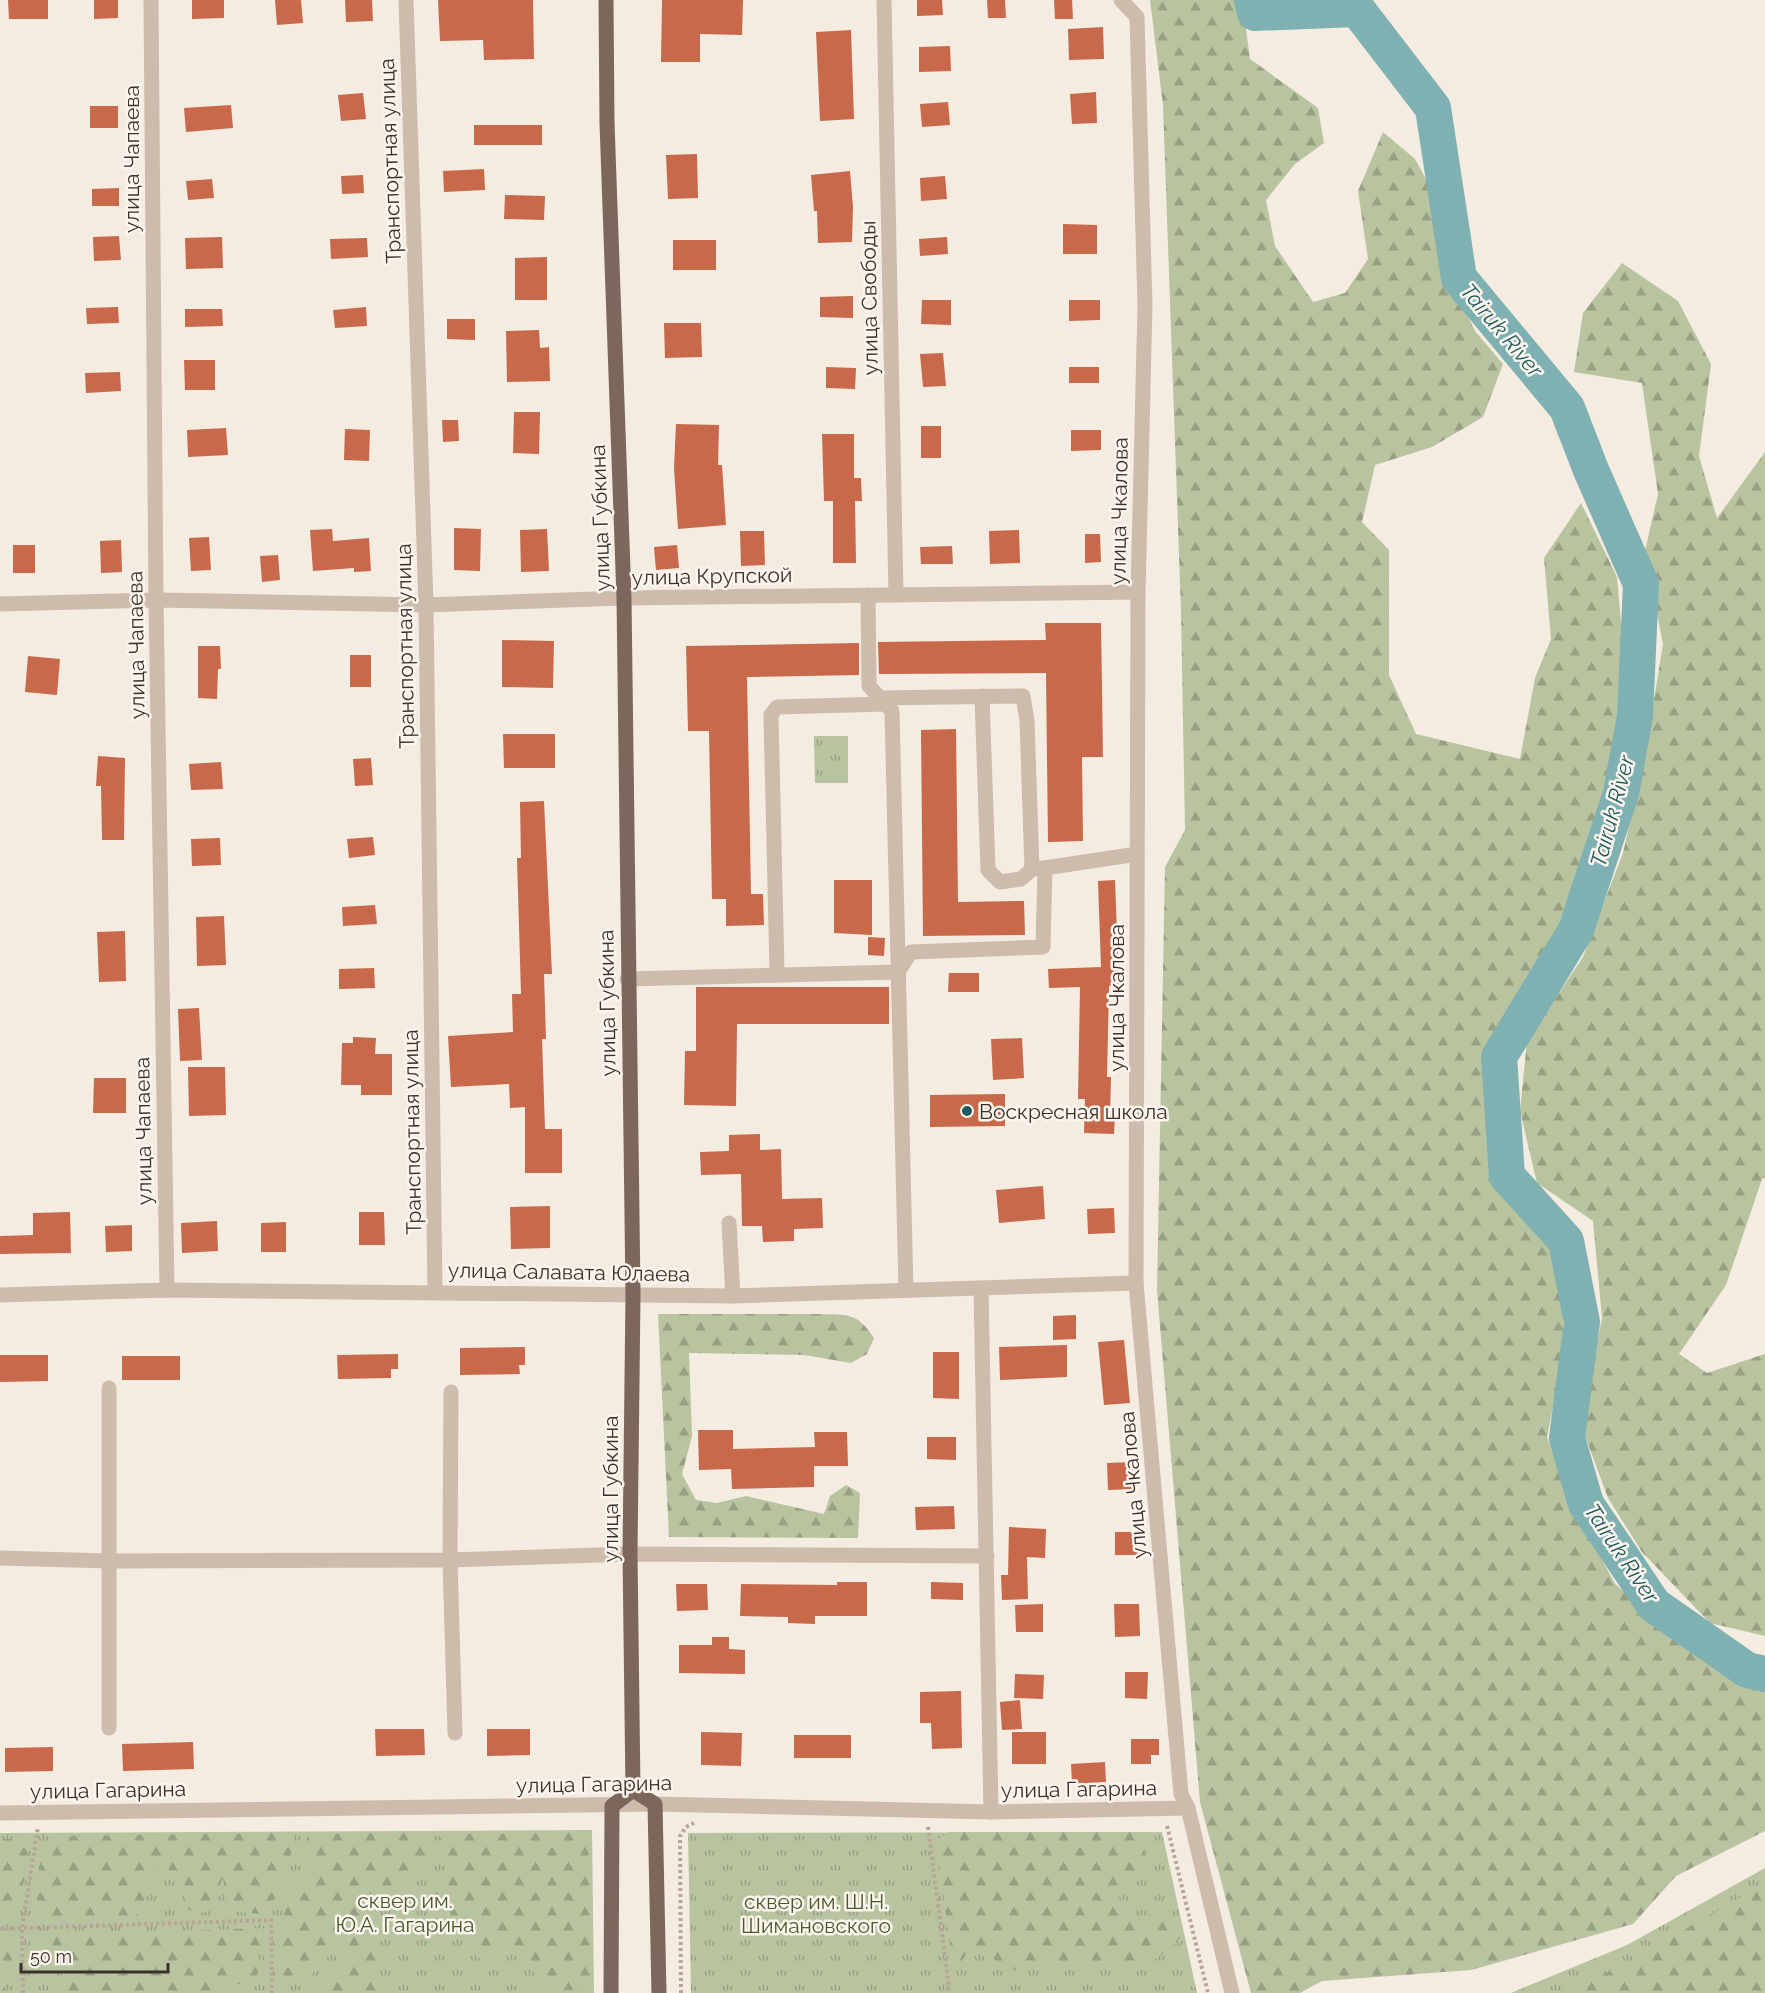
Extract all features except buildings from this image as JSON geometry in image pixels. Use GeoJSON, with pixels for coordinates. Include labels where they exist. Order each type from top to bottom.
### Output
{"type":"FeatureCollection","features":[{"type":"Feature","properties":{"kind":"main road","name":"улица Губкина"},"geometry":{"type":"LineString","coordinates":[[606,0],[607,123],[624,598],[627,979],[633,1294],[630,1554],[633,1790]]}},
{"type":"Feature","properties":{"kind":"main road"},"geometry":{"type":"LineString","coordinates":[[611,1993],[612,1806],[633,1790],[656,1804],[659,1993]]}},
{"type":"Feature","properties":{"kind":"street","name":"улица Чапаева"},"geometry":{"type":"LineString","coordinates":[[151,0],[156,600],[167,1290]]}},
{"type":"Feature","properties":{"kind":"street","name":"Транспортная улица"},"geometry":{"type":"LineString","coordinates":[[406,0],[426,605],[435,1292]]}},
{"type":"Feature","properties":{"kind":"street","name":"улица Свободы"},"geometry":{"type":"LineString","coordinates":[[884,0],[896,595]]}},
{"type":"Feature","properties":{"kind":"street","name":"улица Чкалова"},"geometry":{"type":"LineString","coordinates":[[1121,0],[1137,17],[1144,283],[1138,592],[1136,1284],[1181,1794],[1188,1808],[1232,1993]]}},
{"type":"Feature","properties":{"kind":"street","name":"улица Крупской"},"geometry":{"type":"LineString","coordinates":[[0,604],[156,600],[426,605],[624,598],[1138,592]]}},
{"type":"Feature","properties":{"kind":"street"},"geometry":{"type":"LineString","coordinates":[[868,595],[869,686],[892,711],[906,1290]]}},
{"type":"Feature","properties":{"kind":"street"},"geometry":{"type":"LineString","coordinates":[[982,696],[988,870],[1000,882],[1021,879],[1039,868],[1137,855]]}},
{"type":"Feature","properties":{"kind":"street"},"geometry":{"type":"LineString","coordinates":[[777,973],[771,715],[777,707],[982,696],[1023,696],[1039,868],[1043,948],[911,952],[898,972]]}},
{"type":"Feature","properties":{"kind":"street"},"geometry":{"type":"LineString","coordinates":[[627,979],[777,973],[898,972]]}},
{"type":"Feature","properties":{"kind":"street"},"geometry":{"type":"LineString","coordinates":[[729,1223],[734,1296]]}},
{"type":"Feature","properties":{"kind":"street","name":"улица Салавата Юлаева"},"geometry":{"type":"LineString","coordinates":[[0,1295],[167,1290],[734,1296],[1136,1284]]}},
{"type":"Feature","properties":{"kind":"street"},"geometry":{"type":"LineString","coordinates":[[981,1288],[992,1812]]}},
{"type":"Feature","properties":{"kind":"street"},"geometry":{"type":"LineString","coordinates":[[109,1388],[109,1728]]}},
{"type":"Feature","properties":{"kind":"street"},"geometry":{"type":"LineString","coordinates":[[451,1392],[450,1560],[455,1733]]}},
{"type":"Feature","properties":{"kind":"street"},"geometry":{"type":"LineString","coordinates":[[0,1558],[110,1561],[450,1560],[630,1554],[987,1556]]}},
{"type":"Feature","properties":{"kind":"street","name":"улица Гагарина"},"geometry":{"type":"LineString","coordinates":[[0,1813],[656,1804],[992,1812],[1188,1808]]}},
{"type":"Feature","properties":{"kind":"path"},"geometry":{"type":"LineString","coordinates":[[23,1993],[22,1929],[40,1812]]}},
{"type":"Feature","properties":{"kind":"path"},"geometry":{"type":"LineString","coordinates":[[681,1993],[680,1836],[686,1827],[695,1822]]}},
{"type":"Feature","properties":{"kind":"path"},"geometry":{"type":"LineString","coordinates":[[916,1825],[940,1825]]}},
{"type":"Feature","properties":{"kind":"path"},"geometry":{"type":"LineString","coordinates":[[928,1825],[949,1988],[947,1993]]}},
{"type":"Feature","properties":{"kind":"path"},"geometry":{"type":"LineString","coordinates":[[1156,1826],[1168,1826],[1208,1993]]}},
{"type":"Feature","properties":{"kind":"path"},"geometry":{"type":"LineString","coordinates":[[0,1929],[271,1920],[272,1993]]}},
{"type":"Feature","properties":{"kind":"green space"},"geometry":{"type":"Polygon","coordinates":[[[1150,0],[1242,0],[1250,59],[1318,108],[1324,143],[1295,164],[1266,200],[1275,246],[1313,302],[1345,293],[1368,259],[1358,191],[1383,132],[1415,159],[1433,192],[1446,270],[1475,331],[1503,364],[1483,417],[1432,447],[1375,465],[1362,522],[1389,550],[1389,675],[1416,734],[1520,759],[1535,678],[1551,639],[1544,558],[1581,503],[1617,577],[1624,657],[1621,736],[1598,831],[1565,925],[1511,1004],[1490,1051],[1494,1149],[1510,1200],[1549,1233],[1563,1301],[1564,1353],[1547,1437],[1577,1513],[1615,1584],[1683,1641],[1765,1682],[1765,1831],[1676,1876],[1633,1924],[1471,1970],[1322,1981],[1300,1993],[1251,1993],[1200,1802],[1157,1290],[1165,867],[1185,830],[1181,611],[1163,105],[1150,0]]]}},
{"type":"Feature","properties":{"kind":"green space"},"geometry":{"type":"Polygon","coordinates":[[[1622,263],[1678,301],[1711,364],[1699,456],[1717,518],[1765,452],[1765,1178],[1762,1179],[1726,1285],[1679,1354],[1707,1373],[1765,1354],[1765,1636],[1710,1623],[1642,1552],[1608,1498],[1581,1425],[1602,1318],[1593,1221],[1537,1183],[1520,1111],[1527,1041],[1583,957],[1623,853],[1646,749],[1663,644],[1645,551],[1658,494],[1642,383],[1574,372],[1583,313],[1622,263]]]}},
{"type":"Feature","properties":{"kind":"green space"},"geometry":{"type":"Polygon","coordinates":[[[814,736],[848,736],[848,783],[815,783],[814,736]]]}},
{"type":"Feature","properties":{"kind":"green space"},"geometry":{"type":"Polygon","coordinates":[[[658,1314],[845,1315],[862,1323],[874,1338],[867,1354],[851,1363],[804,1355],[689,1353],[692,1436],[682,1474],[696,1500],[717,1503],[746,1496],[824,1514],[830,1496],[846,1485],[860,1493],[858,1538],[669,1537],[658,1314]]]}},
{"type":"Feature","properties":{"kind":"green space","name":"сквер им. Ю.А. Гагарина"},"geometry":{"type":"Polygon","coordinates":[[[592,1830],[594,1993],[0,1993],[0,1833],[592,1830]]]}},
{"type":"Feature","properties":{"kind":"green space"},"geometry":{"type":"Polygon","coordinates":[[[430,1832],[426,1853],[394,1886],[373,1924],[370,1936],[373,1951],[387,1956],[376,1976],[379,1991],[377,1993],[322,1993],[321,1983],[357,1963],[352,1947],[344,1945],[324,1960],[310,1976],[285,1981],[282,1989],[276,1991],[276,1943],[283,1926],[286,1898],[297,1881],[312,1867],[306,1859],[307,1834],[430,1832]]]}},
{"type":"Feature","properties":{"kind":"green space"},"geometry":{"type":"Polygon","coordinates":[[[949,1832],[1143,1832],[1145,1860],[1136,1875],[1124,1877],[1121,1883],[1119,1895],[1124,1910],[1133,1919],[1149,1915],[1165,1918],[1174,1928],[1184,1933],[1172,1947],[1149,1964],[1027,1966],[1020,1973],[994,1959],[984,1946],[967,1952],[961,1963],[952,1960],[936,1840],[949,1832]]]}},
{"type":"Feature","properties":{"kind":"green space","name":"сквер им. Ш.Н. Шимановского"},"geometry":{"type":"Polygon","coordinates":[[[1162,1832],[1197,1993],[691,1993],[688,1833],[1162,1832]]]}},
{"type":"Feature","properties":{"kind":"green space"},"geometry":{"type":"Polygon","coordinates":[[[295,1833],[288,1866],[280,1888],[269,1907],[261,1914],[228,1911],[223,1878],[216,1893],[215,1910],[200,1913],[189,1910],[183,1885],[174,1880],[166,1864],[151,1872],[141,1912],[130,1918],[49,1919],[49,1913],[36,1909],[41,1854],[53,1836],[295,1833]]]}},
{"type":"Feature","properties":{"kind":"green space"},"geometry":{"type":"Polygon","coordinates":[[[588,1833],[591,1990],[542,1991],[529,1965],[511,1952],[504,1950],[486,1960],[476,1957],[471,1942],[463,1940],[450,1930],[451,1916],[448,1907],[427,1896],[429,1878],[449,1871],[448,1863],[441,1857],[439,1834],[588,1833]]]}},
{"type":"Feature","properties":{"kind":"green space"},"geometry":{"type":"Polygon","coordinates":[[[0,1839],[25,1839],[28,1850],[20,1908],[12,1915],[0,1914],[0,1839]]]}},
{"type":"Feature","properties":{"kind":"green space"},"geometry":{"type":"Polygon","coordinates":[[[1765,1868],[1765,1993],[1511,1993],[1627,1945],[1765,1868]]]}},
{"type":"Feature","properties":{"kind":"green space"},"geometry":{"type":"Polygon","coordinates":[[[1765,1883],[1765,1993],[1555,1993],[1619,1968],[1765,1883]]]}},
{"type":"Feature","properties":{"kind":"green space"},"geometry":{"type":"Polygon","coordinates":[[[263,1928],[265,1933],[258,1952],[261,1968],[249,1988],[233,1982],[233,1990],[229,1993],[65,1993],[60,1967],[53,1963],[33,1962],[34,1942],[39,1943],[50,1935],[263,1928]]]}},
{"type":"Feature","properties":{"kind":"green space"},"geometry":{"type":"Polygon","coordinates":[[[0,1936],[13,1937],[18,1951],[20,1978],[4,1981],[6,1993],[0,1993],[0,1936]]]}},
{"type":"Feature","properties":{"kind":"waterway","name":"Tairuk River"},"geometry":{"type":"LineString","coordinates":[[1252,0],[1255,13],[1357,9],[1433,108],[1459,278],[1567,408],[1591,470],[1641,584],[1635,716],[1621,793],[1576,930],[1499,1057],[1507,1176],[1566,1241],[1582,1322],[1567,1438],[1586,1504],[1654,1605],[1747,1670],[1765,1674]]}},
{"type":"Feature","properties":{"kind":"place","name":"Воскресная школа"},"geometry":{"type":"Point","coordinates":[967,1111]}}]}
